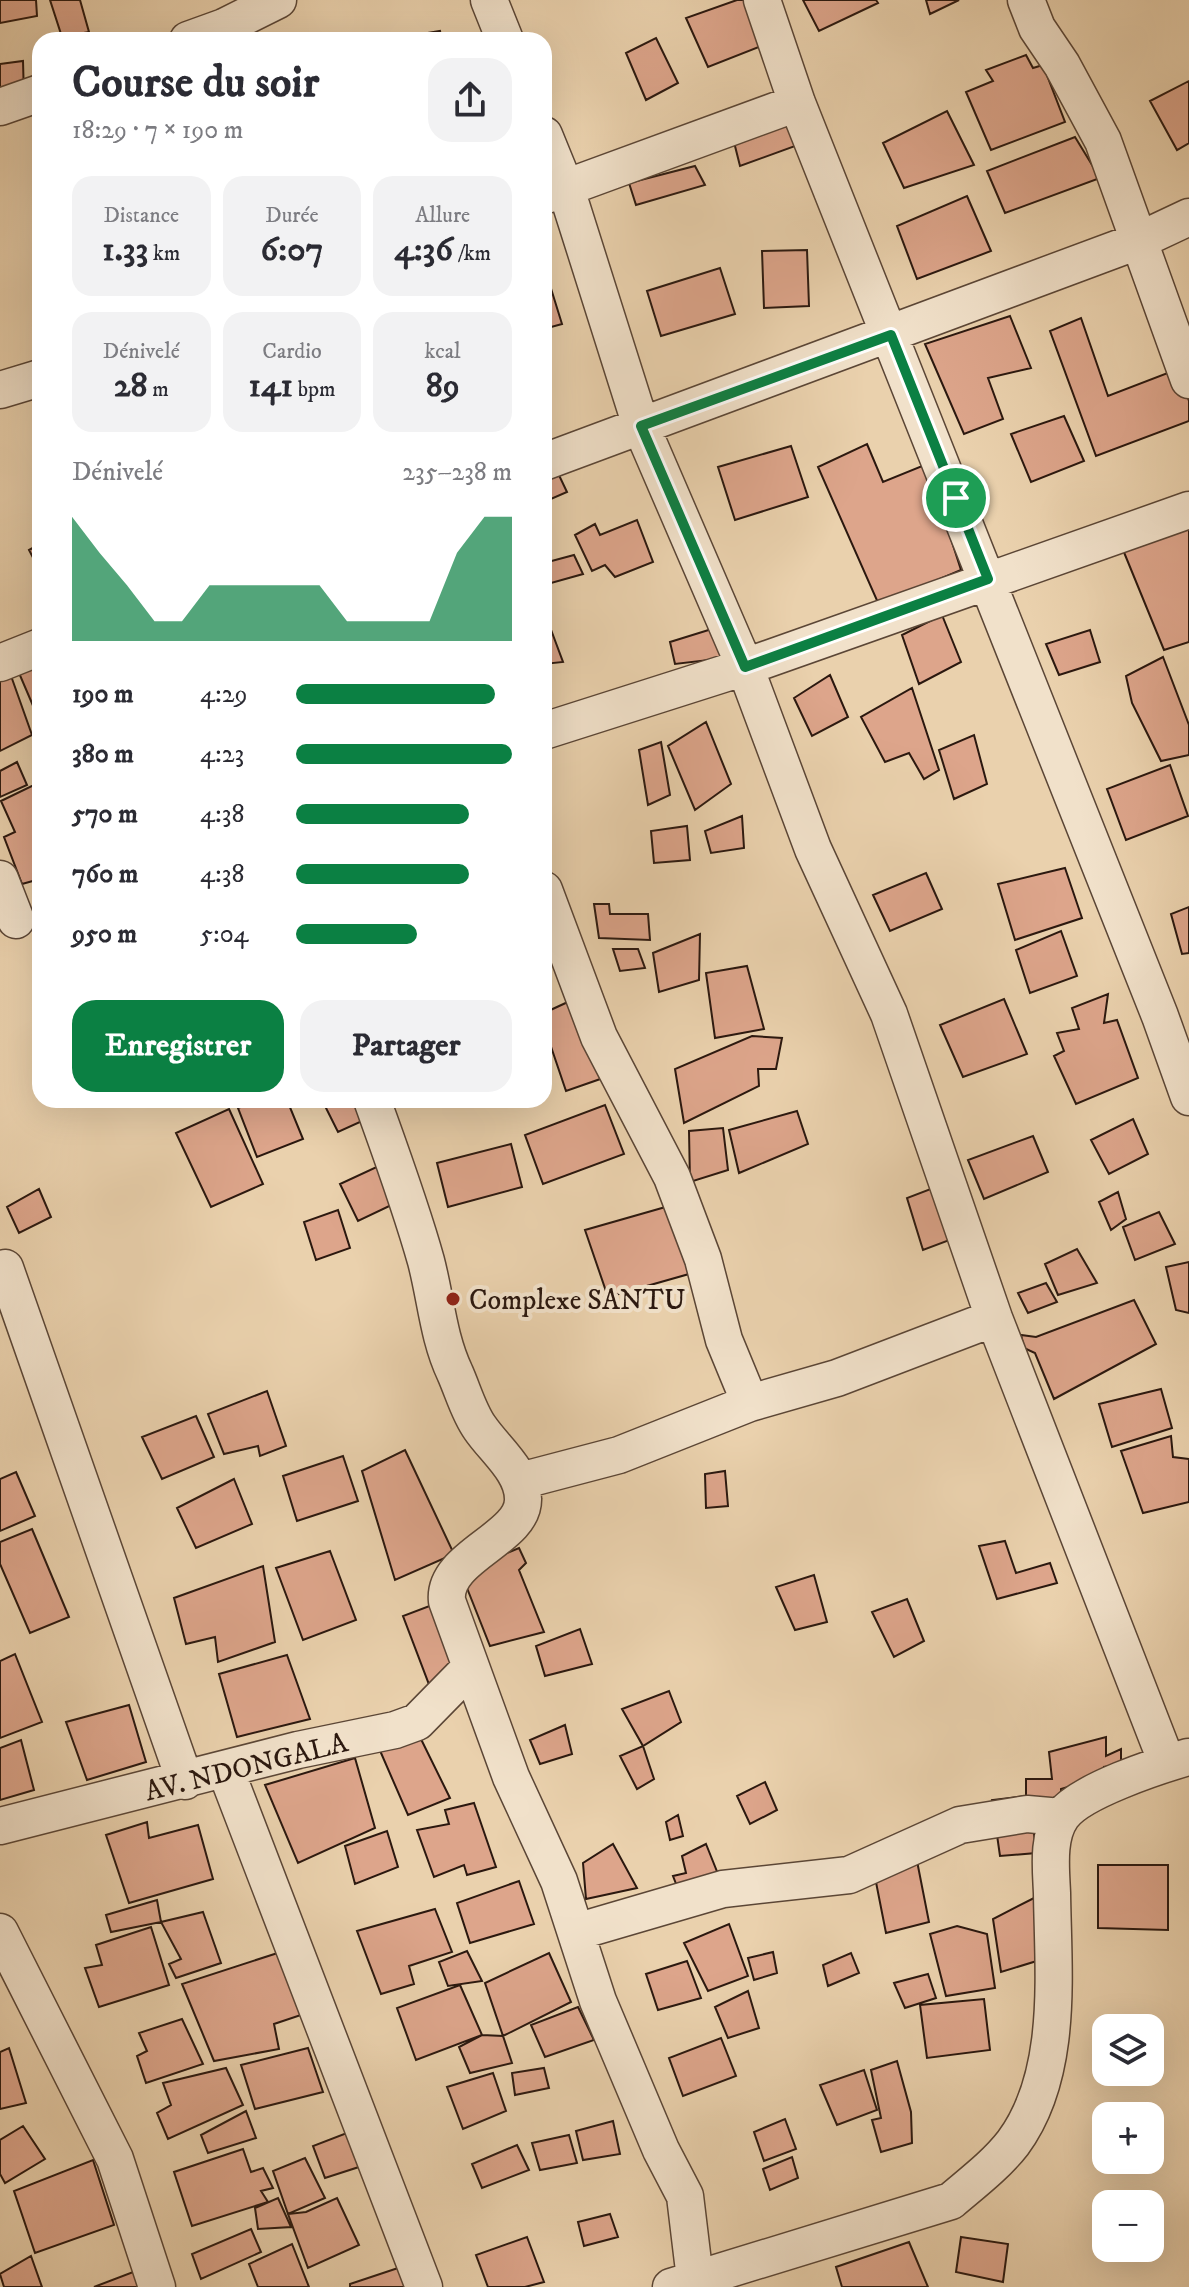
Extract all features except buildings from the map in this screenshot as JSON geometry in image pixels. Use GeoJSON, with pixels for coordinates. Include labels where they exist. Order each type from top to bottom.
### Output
{"type":"FeatureCollection","features":[{"type":"Feature","properties":{"kind":"street"},"geometry":{"type":"LineString","coordinates":[[210,32],[278,0]]}},
{"type":"Feature","properties":{"kind":"street"},"geometry":{"type":"LineString","coordinates":[[489,0],[502,32]]}},
{"type":"Feature","properties":{"kind":"street"},"geometry":{"type":"LineString","coordinates":[[762,0],[797,103],[988,579],[1175,1014],[1189,1097]]}},
{"type":"Feature","properties":{"kind":"street"},"geometry":{"type":"LineString","coordinates":[[1026,0],[1037,28],[1062,65],[1103,141],[1189,380]]}},
{"type":"Feature","properties":{"kind":"street"},"geometry":{"type":"LineString","coordinates":[[0,107],[32,96]]}},
{"type":"Feature","properties":{"kind":"street"},"geometry":{"type":"LineString","coordinates":[[375,1108],[419,1235],[450,1363],[478,1426],[520,1481],[523,1507],[499,1536],[455,1571],[448,1581],[447,1601],[511,1777],[559,1881],[598,2001],[634,2090],[685,2196],[683,2283],[951,2201],[1013,2143],[1038,2093],[1053,1998],[1051,1857],[1061,1817],[1077,1802],[1178,1760],[994,1318],[889,1014],[813,849],[745,667],[641,426],[555,192],[797,103]]}},
{"type":"Feature","properties":{"kind":"street"},"geometry":{"type":"LineString","coordinates":[[552,459],[891,335],[1138,241],[1189,217]]}},
{"type":"Feature","properties":{"kind":"street"},"geometry":{"type":"LineString","coordinates":[[0,390],[32,380]]}},
{"type":"Feature","properties":{"kind":"street"},"geometry":{"type":"LineString","coordinates":[[552,728],[745,667],[1189,510]]}},
{"type":"Feature","properties":{"kind":"street"},"geometry":{"type":"LineString","coordinates":[[0,663],[32,650]]}},
{"type":"Feature","properties":{"kind":"street"},"geometry":{"type":"LineString","coordinates":[[0,879],[19,919]]}},
{"type":"Feature","properties":{"kind":"street"},"geometry":{"type":"LineString","coordinates":[[552,912],[591,1020],[672,1177],[703,1259],[724,1340],[750,1403]]}},
{"type":"Feature","properties":{"kind":"street"},"geometry":{"type":"LineString","coordinates":[[5,1268],[185,1781]]}},
{"type":"Feature","properties":{"kind":"street"},"geometry":{"type":"LineString","coordinates":[[520,1481],[619,1455],[750,1403],[837,1378],[994,1318]]}},
{"type":"Feature","properties":{"kind":"street","name":"AV. NDONGALA"},"geometry":{"type":"LineString","coordinates":[[0,1826],[226,1771],[298,1750],[395,1730],[417,1722],[471,1667]]}},
{"type":"Feature","properties":{"kind":"street"},"geometry":{"type":"LineString","coordinates":[[226,1771],[424,2287]]}},
{"type":"Feature","properties":{"kind":"street"},"geometry":{"type":"LineString","coordinates":[[576,1932],[723,1889],[849,1875],[960,1825],[1027,1814],[1061,1817]]}},
{"type":"Feature","properties":{"kind":"street"},"geometry":{"type":"LineString","coordinates":[[0,1932],[115,2159],[157,2287]]}},
{"type":"Feature","properties":{"kind":"place","name":"Complexe SANTU"},"geometry":{"type":"Point","coordinates":[453,1299]}},
{"type":"Feature","properties":{"kind":"route"},"geometry":{"type":"LineString","coordinates":[[891,335],[956,498],[988,579],[745,667],[641,426],[891,335]]}}]}
